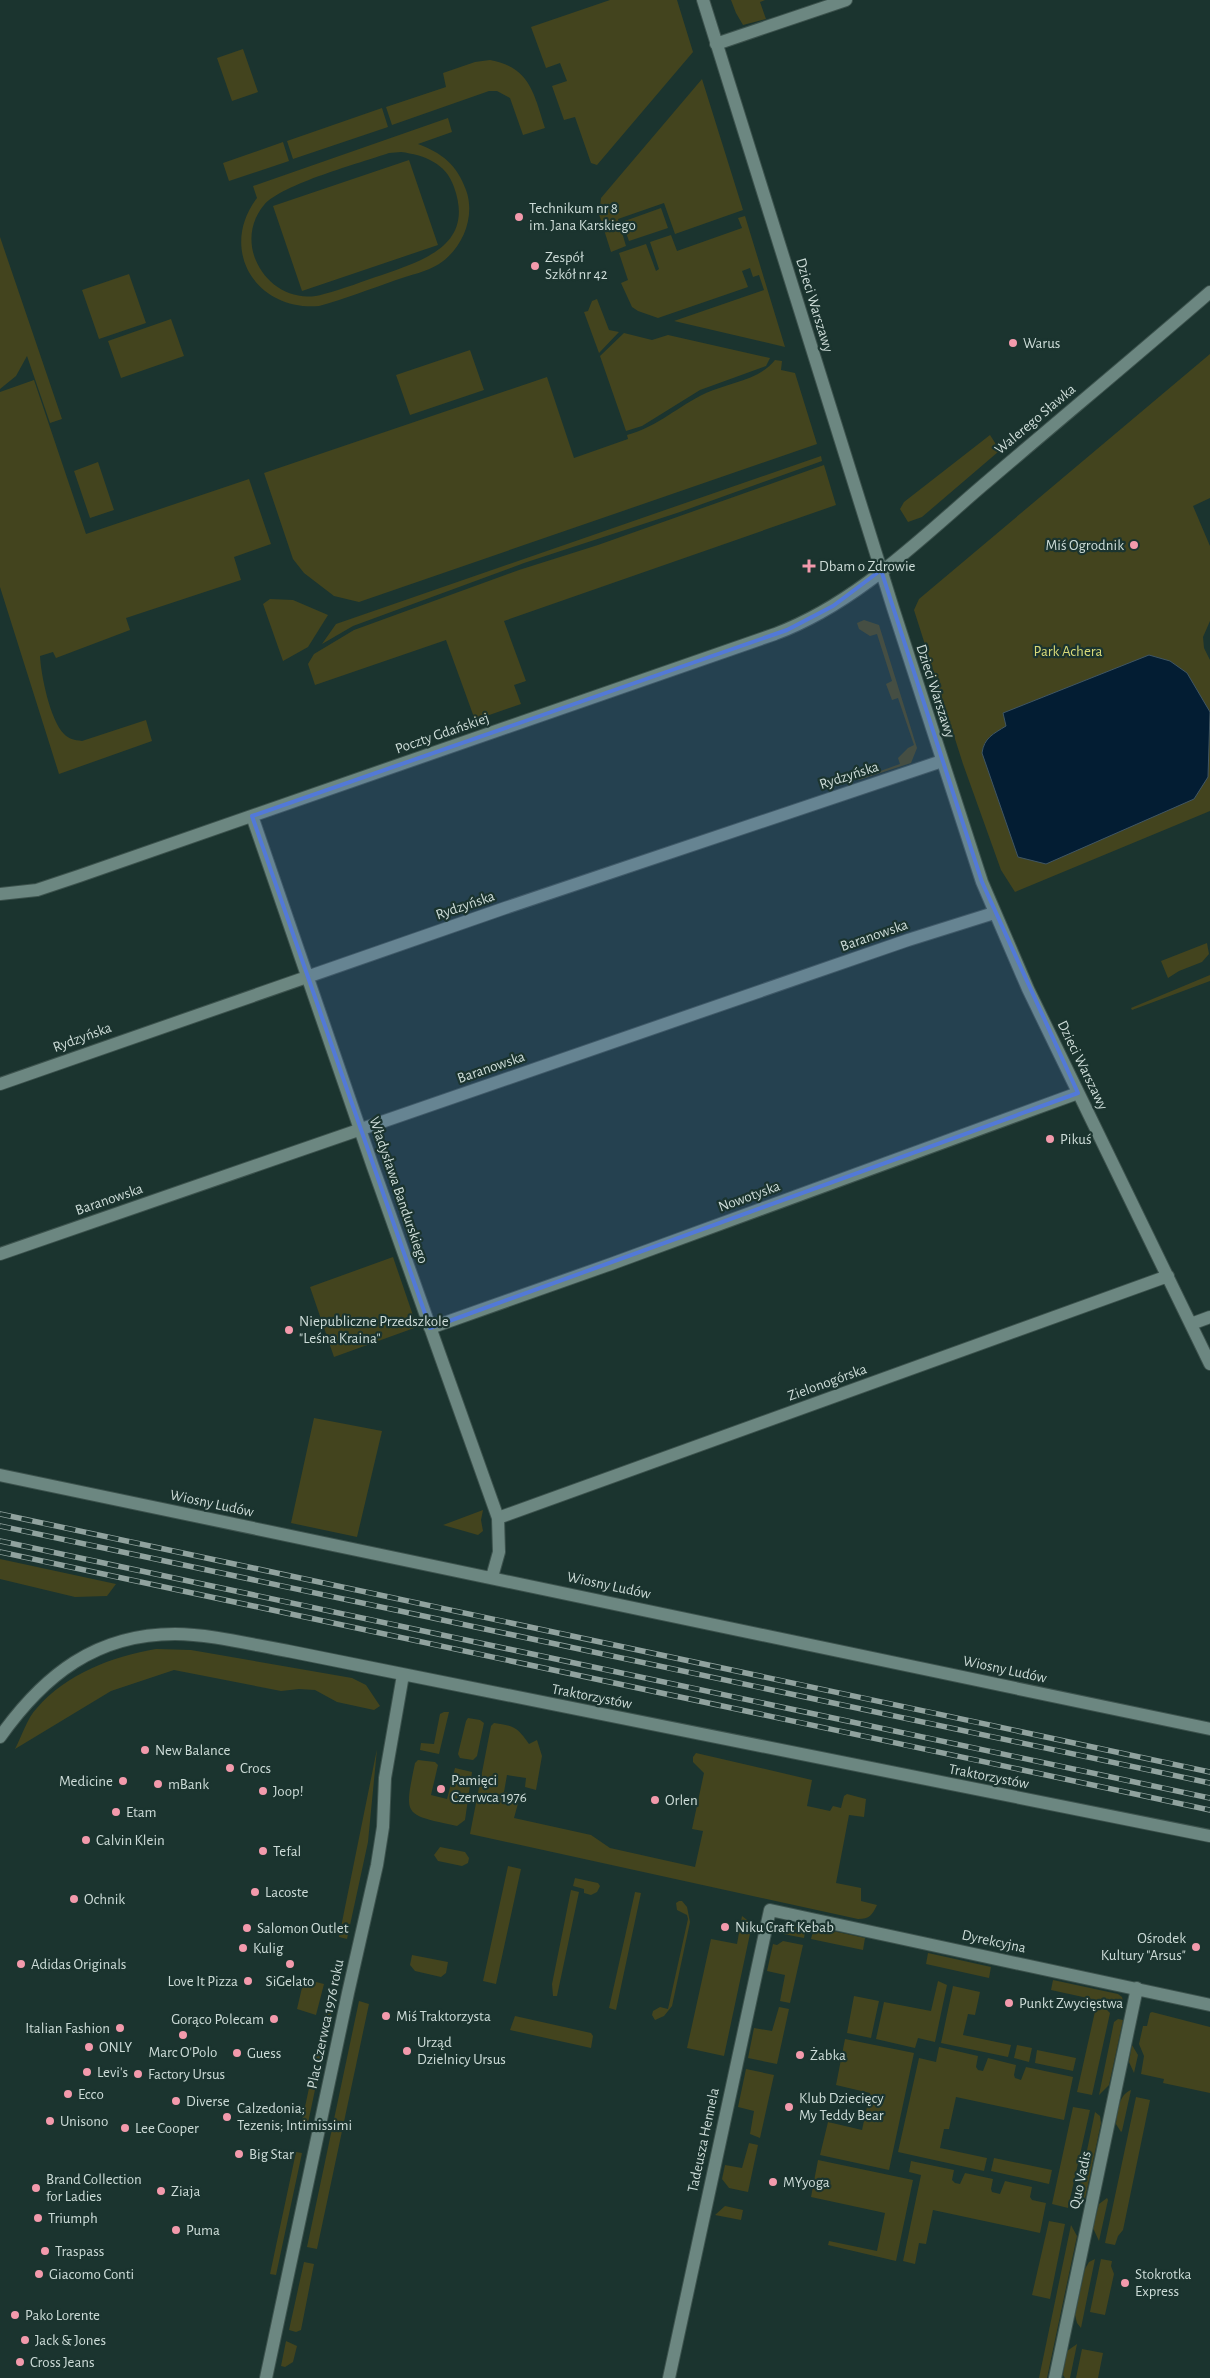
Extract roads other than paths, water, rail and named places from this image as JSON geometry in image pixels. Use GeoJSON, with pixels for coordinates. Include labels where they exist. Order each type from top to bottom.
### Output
{"type":"FeatureCollection","features":[{"type":"Feature","properties":{"kind":"street","name":"Dzieci Warszawy"},"geometry":{"type":"LineString","coordinates":[[703,0],[881,570],[982,882],[994,913],[1078,1092],[1210,1364]]}},
{"type":"Feature","properties":{"kind":"street"},"geometry":{"type":"LineString","coordinates":[[716,44],[846,0]]}},
{"type":"Feature","properties":{"kind":"street","name":"Walerego Sławka"},"geometry":{"type":"LineString","coordinates":[[881,570],[1210,292]]}},
{"type":"Feature","properties":{"kind":"street","name":"Poczty Gdańskiej"},"geometry":{"type":"LineString","coordinates":[[0,894],[26,892],[51,886],[787,630],[853,594],[881,570]]}},
{"type":"Feature","properties":{"kind":"street","name":"Rydzyńska"},"geometry":{"type":"LineString","coordinates":[[0,1084],[505,908],[942,761]]}},
{"type":"Feature","properties":{"kind":"street","name":"Władysława Bandurskiego"},"geometry":{"type":"LineString","coordinates":[[252,816],[309,976],[360,1130],[498,1518],[499,1552],[492,1577]]}},
{"type":"Feature","properties":{"kind":"street","name":"Baranowska"},"geometry":{"type":"LineString","coordinates":[[0,1254],[908,940],[994,913]]}},
{"type":"Feature","properties":{"kind":"street","name":"Nowotyska"},"geometry":{"type":"LineString","coordinates":[[430,1328],[611,1264],[1078,1092]]}},
{"type":"Feature","properties":{"kind":"street","name":"Zielonogórska"},"geometry":{"type":"LineString","coordinates":[[498,1518],[1168,1276]]}},
{"type":"Feature","properties":{"kind":"street"},"geometry":{"type":"LineString","coordinates":[[1191,1324],[1210,1317]]}},
{"type":"Feature","properties":{"kind":"street","name":"Wiosny Ludów"},"geometry":{"type":"LineString","coordinates":[[0,1475],[1210,1729]]}},
{"type":"Feature","properties":{"kind":"street","name":"Traktorzystów"},"geometry":{"type":"LineString","coordinates":[[0,1737],[33,1694],[53,1676],[98,1650],[149,1636],[177,1634],[227,1641],[688,1730],[880,1772],[1210,1836]]}},
{"type":"Feature","properties":{"kind":"street","name":"Plac Czerwca 1976 roku"},"geometry":{"type":"LineString","coordinates":[[266,2378],[377,1865],[383,1827],[385,1778],[403,1675]]}},
{"type":"Feature","properties":{"kind":"street","name":"Dyrekcyjna"},"geometry":{"type":"LineString","coordinates":[[770,1910],[1210,2005]]}},
{"type":"Feature","properties":{"kind":"street","name":"Tadeusza Hennela"},"geometry":{"type":"LineString","coordinates":[[669,2378],[770,1910]]}},
{"type":"Feature","properties":{"kind":"street","name":"Quo Vadis"},"geometry":{"type":"LineString","coordinates":[[1055,2378],[1137,1988]]}},
{"type":"Feature","properties":{"kind":"water"},"geometry":{"type":"Polygon","coordinates":[[[1149,655],[1170,661],[1187,673],[1210,712],[1208,777],[1194,799],[1046,864],[1018,857],[982,753],[987,740],[1006,726],[1003,713],[1149,655]]]}},
{"type":"Feature","properties":{"kind":"railway"},"geometry":{"type":"LineString","coordinates":[[0,1514],[1210,1772]]}},
{"type":"Feature","properties":{"kind":"railway"},"geometry":{"type":"LineString","coordinates":[[0,1526],[1210,1783]]}},
{"type":"Feature","properties":{"kind":"railway"},"geometry":{"type":"LineString","coordinates":[[0,1541],[1210,1798]]}},
{"type":"Feature","properties":{"kind":"railway"},"geometry":{"type":"LineString","coordinates":[[0,1552],[1210,1810]]}},
{"type":"Feature","properties":{"kind":"place","name":"Technikum nr 8 im. Jana Karskiego"},"geometry":{"type":"Point","coordinates":[519,217]}},
{"type":"Feature","properties":{"kind":"place","name":"Zespół Szkół nr 42"},"geometry":{"type":"Point","coordinates":[535,266]}},
{"type":"Feature","properties":{"kind":"place","name":"Warus"},"geometry":{"type":"Point","coordinates":[1013,343]}},
{"type":"Feature","properties":{"kind":"place","name":"Miś Ogrodnik"},"geometry":{"type":"Point","coordinates":[1134,545]}},
{"type":"Feature","properties":{"kind":"place","name":"Dbam o Zdrowie"},"geometry":{"type":"Point","coordinates":[809,566]}},
{"type":"Feature","properties":{"kind":"place","name":"Pikuś"},"geometry":{"type":"Point","coordinates":[1050,1139]}},
{"type":"Feature","properties":{"kind":"place","name":"Niepubliczne Przedszkole \"Leśna Kraina\""},"geometry":{"type":"Point","coordinates":[289,1330]}},
{"type":"Feature","properties":{"kind":"place","name":"New Balance"},"geometry":{"type":"Point","coordinates":[145,1750]}},
{"type":"Feature","properties":{"kind":"place","name":"Crocs"},"geometry":{"type":"Point","coordinates":[230,1768]}},
{"type":"Feature","properties":{"kind":"place","name":"Medicine"},"geometry":{"type":"Point","coordinates":[123,1781]}},
{"type":"Feature","properties":{"kind":"place","name":"mBank"},"geometry":{"type":"Point","coordinates":[158,1784]}},
{"type":"Feature","properties":{"kind":"place","name":"Pamięci Czerwca 1976"},"geometry":{"type":"Point","coordinates":[441,1789]}},
{"type":"Feature","properties":{"kind":"place","name":"Joop!"},"geometry":{"type":"Point","coordinates":[263,1791]}},
{"type":"Feature","properties":{"kind":"place","name":"Orlen"},"geometry":{"type":"Point","coordinates":[655,1800]}},
{"type":"Feature","properties":{"kind":"place","name":"Etam"},"geometry":{"type":"Point","coordinates":[116,1812]}},
{"type":"Feature","properties":{"kind":"place","name":"Calvin Klein"},"geometry":{"type":"Point","coordinates":[86,1840]}},
{"type":"Feature","properties":{"kind":"place","name":"Tefal"},"geometry":{"type":"Point","coordinates":[263,1851]}},
{"type":"Feature","properties":{"kind":"place","name":"Lacoste"},"geometry":{"type":"Point","coordinates":[255,1892]}},
{"type":"Feature","properties":{"kind":"place","name":"Ochnik"},"geometry":{"type":"Point","coordinates":[74,1899]}},
{"type":"Feature","properties":{"kind":"place","name":"Niku Craft Kebab"},"geometry":{"type":"Point","coordinates":[725,1927]}},
{"type":"Feature","properties":{"kind":"place","name":"Salomon Outlet"},"geometry":{"type":"Point","coordinates":[247,1928]}},
{"type":"Feature","properties":{"kind":"place","name":"Ośrodek Kultury \"Arsus\""},"geometry":{"type":"Point","coordinates":[1196,1947]}},
{"type":"Feature","properties":{"kind":"place","name":"Kulig"},"geometry":{"type":"Point","coordinates":[243,1948]}},
{"type":"Feature","properties":{"kind":"place","name":"Adidas Originals"},"geometry":{"type":"Point","coordinates":[21,1964]}},
{"type":"Feature","properties":{"kind":"place","name":"SiGelato"},"geometry":{"type":"Point","coordinates":[290,1964]}},
{"type":"Feature","properties":{"kind":"place","name":"Love It Pizza"},"geometry":{"type":"Point","coordinates":[248,1981]}},
{"type":"Feature","properties":{"kind":"place","name":"Punkt Zwycięstwa"},"geometry":{"type":"Point","coordinates":[1009,2003]}},
{"type":"Feature","properties":{"kind":"place","name":"Miś Traktorzysta"},"geometry":{"type":"Point","coordinates":[386,2016]}},
{"type":"Feature","properties":{"kind":"place","name":"Gorąco Polecam"},"geometry":{"type":"Point","coordinates":[274,2019]}},
{"type":"Feature","properties":{"kind":"place","name":"Italian Fashion"},"geometry":{"type":"Point","coordinates":[120,2028]}},
{"type":"Feature","properties":{"kind":"place","name":"Marc O'Polo"},"geometry":{"type":"Point","coordinates":[183,2035]}},
{"type":"Feature","properties":{"kind":"place","name":"ONLY"},"geometry":{"type":"Point","coordinates":[89,2047]}},
{"type":"Feature","properties":{"kind":"place","name":"Urząd Dzielnicy Ursus"},"geometry":{"type":"Point","coordinates":[407,2051]}},
{"type":"Feature","properties":{"kind":"place","name":"Guess"},"geometry":{"type":"Point","coordinates":[237,2053]}},
{"type":"Feature","properties":{"kind":"place","name":"Żabka"},"geometry":{"type":"Point","coordinates":[800,2055]}},
{"type":"Feature","properties":{"kind":"place","name":"Levi's"},"geometry":{"type":"Point","coordinates":[87,2072]}},
{"type":"Feature","properties":{"kind":"place","name":"Factory Ursus"},"geometry":{"type":"Point","coordinates":[138,2074]}},
{"type":"Feature","properties":{"kind":"place","name":"Ecco"},"geometry":{"type":"Point","coordinates":[68,2094]}},
{"type":"Feature","properties":{"kind":"place","name":"Diverse"},"geometry":{"type":"Point","coordinates":[176,2101]}},
{"type":"Feature","properties":{"kind":"place","name":"Klub Dziecięcy My Teddy Bear"},"geometry":{"type":"Point","coordinates":[789,2107]}},
{"type":"Feature","properties":{"kind":"place","name":"Calzedonia; Tezenis; Intimissimi"},"geometry":{"type":"Point","coordinates":[227,2117]}},
{"type":"Feature","properties":{"kind":"place","name":"Unisono"},"geometry":{"type":"Point","coordinates":[50,2121]}},
{"type":"Feature","properties":{"kind":"place","name":"Lee Cooper"},"geometry":{"type":"Point","coordinates":[125,2128]}},
{"type":"Feature","properties":{"kind":"place","name":"Big Star"},"geometry":{"type":"Point","coordinates":[239,2154]}},
{"type":"Feature","properties":{"kind":"place","name":"MYyoga"},"geometry":{"type":"Point","coordinates":[773,2182]}},
{"type":"Feature","properties":{"kind":"place","name":"Brand Collection for Ladies"},"geometry":{"type":"Point","coordinates":[36,2188]}},
{"type":"Feature","properties":{"kind":"place","name":"Ziaja"},"geometry":{"type":"Point","coordinates":[161,2191]}},
{"type":"Feature","properties":{"kind":"place","name":"Triumph"},"geometry":{"type":"Point","coordinates":[38,2218]}},
{"type":"Feature","properties":{"kind":"place","name":"Puma"},"geometry":{"type":"Point","coordinates":[176,2230]}},
{"type":"Feature","properties":{"kind":"place","name":"Traspass"},"geometry":{"type":"Point","coordinates":[45,2251]}},
{"type":"Feature","properties":{"kind":"place","name":"Giacomo Conti"},"geometry":{"type":"Point","coordinates":[39,2274]}},
{"type":"Feature","properties":{"kind":"place","name":"Stokrotka Express"},"geometry":{"type":"Point","coordinates":[1125,2283]}},
{"type":"Feature","properties":{"kind":"place","name":"Pako Lorente"},"geometry":{"type":"Point","coordinates":[15,2315]}},
{"type":"Feature","properties":{"kind":"place","name":"Jack & Jones"},"geometry":{"type":"Point","coordinates":[25,2340]}},
{"type":"Feature","properties":{"kind":"place","name":"Cross Jeans"},"geometry":{"type":"Point","coordinates":[20,2362]}},
{"type":"Feature","properties":{"kind":"park label","name":"Park Achera"},"geometry":{"type":"Point","coordinates":[1068,651]}}]}
